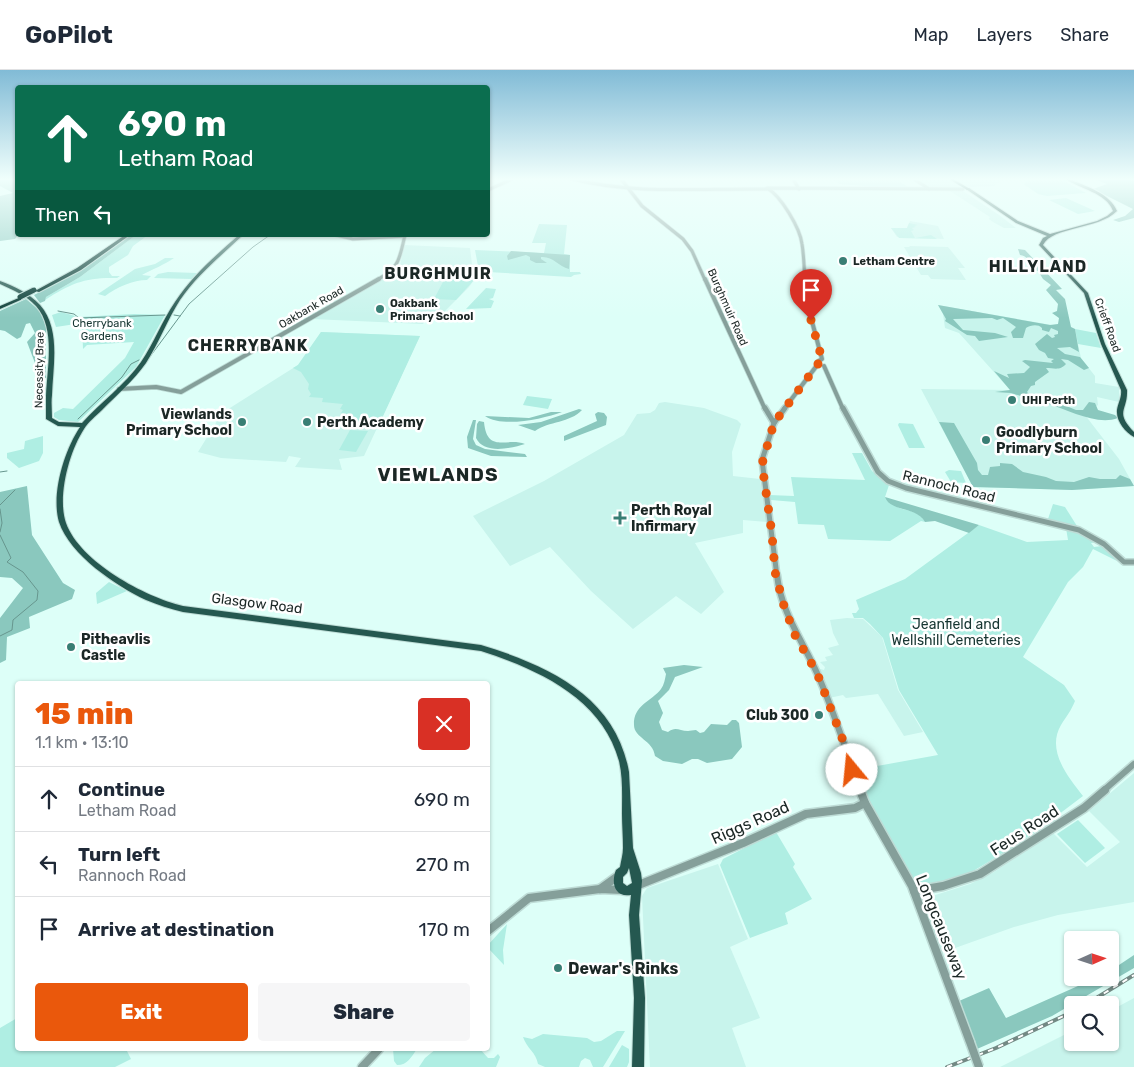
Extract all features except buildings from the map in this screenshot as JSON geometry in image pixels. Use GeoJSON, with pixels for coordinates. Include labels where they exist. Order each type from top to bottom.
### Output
{"type":"FeatureCollection","features":[{"type":"Feature","properties":{"kind":"highway"},"geometry":{"type":"LineString","coordinates":[[36,291],[121,237]]}},
{"type":"Feature","properties":{"kind":"highway"},"geometry":{"type":"LineString","coordinates":[[0,307],[22,298],[85,265],[125,237]]}},
{"type":"Feature","properties":{"kind":"main road"},"geometry":{"type":"LineString","coordinates":[[1026,226],[1049,235],[1083,226]]}},
{"type":"Feature","properties":{"kind":"main road","name":"Crieff Road"},"geometry":{"type":"LineString","coordinates":[[1049,235],[1042,241],[1042,247],[1088,296],[1103,344],[1124,390],[1120,418],[1134,435]]}},
{"type":"Feature","properties":{"kind":"main road","name":"Glasgow Road"},"geometry":{"type":"LineString","coordinates":[[239,237],[190,284],[176,303],[143,362],[83,425],[66,460],[62,499],[62,518],[66,530],[78,546],[106,573],[150,600],[170,607],[465,645],[513,658],[543,671],[564,684],[593,709],[608,725],[618,744],[624,774],[628,848],[636,887],[634,914],[640,1009],[638,1067]]}},
{"type":"Feature","properties":{"kind":"main road","name":"Necessity Brae"},"geometry":{"type":"LineString","coordinates":[[0,282],[24,292],[41,306],[47,316],[51,342],[49,419],[58,424],[83,425]]}},
{"type":"Feature","properties":{"kind":"main road","name":"Glasgow Road"},"geometry":{"type":"LineString","coordinates":[[628,848],[618,885],[634,914]]}},
{"type":"Feature","properties":{"kind":"main road"},"geometry":{"type":"LineString","coordinates":[[621,873],[630,871],[635,875]]}},
{"type":"Feature","properties":{"kind":"main road"},"geometry":{"type":"LineString","coordinates":[[623,891],[631,891],[636,887]]}},
{"type":"Feature","properties":{"kind":"street","name":"Burghmuir Road"},"geometry":{"type":"LineString","coordinates":[[666,226],[683,239],[692,251],[768,414],[774,423]]}},
{"type":"Feature","properties":{"kind":"street","name":"Rannoch Road"},"geometry":{"type":"LineString","coordinates":[[796,226],[802,242],[806,299],[821,351],[821,364],[864,451],[878,472],[888,481],[909,489],[1079,530],[1104,544],[1124,562],[1134,562]]}},
{"type":"Feature","properties":{"kind":"street"},"geometry":{"type":"LineString","coordinates":[[344,237],[353,239],[379,237]]}},
{"type":"Feature","properties":{"kind":"street","name":"Oakbank Road"},"geometry":{"type":"LineString","coordinates":[[119,389],[163,388],[179,393],[390,272],[397,266],[404,237]]}},
{"type":"Feature","properties":{"kind":"street"},"geometry":{"type":"LineString","coordinates":[[774,423],[821,364]]}},
{"type":"Feature","properties":{"kind":"street","name":"Longcauseway"},"geometry":{"type":"LineString","coordinates":[[774,423],[762,464],[778,585],[792,627],[817,673],[865,803],[914,891],[979,1067]]}},
{"type":"Feature","properties":{"kind":"street","name":"Feus Road"},"geometry":{"type":"LineString","coordinates":[[914,891],[944,886],[980,874],[1084,808],[1134,764]]}},
{"type":"Feature","properties":{"kind":"street","name":"Riggs Road"},"geometry":{"type":"LineString","coordinates":[[636,887],[806,814],[854,808],[865,803]]}},
{"type":"Feature","properties":{"kind":"street"},"geometry":{"type":"LineString","coordinates":[[600,889],[621,873]]}},
{"type":"Feature","properties":{"kind":"street"},"geometry":{"type":"LineString","coordinates":[[635,875],[641,880],[651,881]]}},
{"type":"Feature","properties":{"kind":"street"},"geometry":{"type":"LineString","coordinates":[[490,929],[529,898],[600,889],[623,891]]}},
{"type":"Feature","properties":{"kind":"street"},"geometry":{"type":"LineString","coordinates":[[362,1067],[377,1051]]}},
{"type":"Feature","properties":{"kind":"shaded area"},"geometry":{"type":"Polygon","coordinates":[[[0,226],[15,226],[15,239],[0,241],[0,226]]]}},
{"type":"Feature","properties":{"kind":"shaded area"},"geometry":{"type":"Polygon","coordinates":[[[908,226],[938,226],[944,239],[897,237],[891,228],[907,228],[908,226]]]}},
{"type":"Feature","properties":{"kind":"shaded area"},"geometry":{"type":"Polygon","coordinates":[[[999,226],[1013,226],[1016,228],[1004,228],[999,226]]]}},
{"type":"Feature","properties":{"kind":"shaded area"},"geometry":{"type":"Polygon","coordinates":[[[128,237],[133,237],[80,277],[46,297],[45,301],[40,303],[34,295],[82,270],[128,237]]]}},
{"type":"Feature","properties":{"kind":"shaded area"},"geometry":{"type":"Polygon","coordinates":[[[404,245],[470,248],[474,280],[438,318],[427,317],[423,324],[312,319],[396,270],[400,266],[404,245]]]}},
{"type":"Feature","properties":{"kind":"shaded area"},"geometry":{"type":"Polygon","coordinates":[[[904,247],[948,247],[965,268],[958,268],[966,280],[931,279],[928,275],[921,275],[904,247]]]}},
{"type":"Feature","properties":{"kind":"shaded area"},"geometry":{"type":"Polygon","coordinates":[[[1018,249],[1025,250],[1062,289],[1056,290],[1065,299],[1071,327],[1075,329],[1079,352],[1070,347],[1057,348],[1065,354],[1080,357],[1089,368],[1084,370],[1068,360],[1061,359],[1066,364],[1064,366],[1057,369],[1046,368],[1049,372],[1035,382],[1035,385],[1031,386],[1027,392],[1033,398],[1030,399],[1011,393],[995,392],[1010,390],[994,371],[1009,378],[1007,374],[1024,373],[1030,367],[1022,361],[1053,363],[1051,361],[1054,359],[1048,358],[1035,344],[1047,334],[1052,338],[1055,337],[1054,335],[1058,334],[1058,331],[1051,328],[1049,332],[1042,330],[1039,326],[1032,326],[1026,328],[1023,338],[1013,338],[1011,332],[1016,327],[1003,318],[997,320],[992,318],[953,319],[963,330],[995,333],[1008,337],[979,341],[975,336],[967,335],[945,321],[946,319],[938,305],[1050,325],[1058,324],[1059,318],[1052,313],[1057,311],[1058,304],[1046,290],[1051,285],[1043,279],[1038,271],[1028,268],[1031,266],[1029,262],[1026,257],[1020,255],[1018,249]]]}},
{"type":"Feature","properties":{"kind":"shaded area"},"geometry":{"type":"Polygon","coordinates":[[[511,251],[570,255],[569,269],[545,257],[541,257],[541,259],[547,263],[536,263],[526,255],[508,260],[507,256],[511,251]]]}},
{"type":"Feature","properties":{"kind":"shaded area"},"geometry":{"type":"Polygon","coordinates":[[[26,299],[40,311],[46,327],[46,378],[41,379],[27,342],[35,333],[30,323],[26,324],[21,337],[17,339],[0,330],[0,311],[26,299]]]}},
{"type":"Feature","properties":{"kind":"shaded area","name":"UHI Perth"},"geometry":{"type":"Polygon","coordinates":[[[938,305],[1075,329],[1081,358],[1095,376],[1095,383],[1119,387],[1119,402],[1097,397],[1098,405],[1085,415],[1119,459],[1134,486],[1072,490],[973,487],[921,389],[1010,390],[959,333],[945,328],[943,314],[938,305]]]}},
{"type":"Feature","properties":{"kind":"shaded area"},"geometry":{"type":"Polygon","coordinates":[[[321,332],[420,336],[364,456],[339,459],[342,470],[295,467],[301,458],[289,456],[286,462],[221,458],[198,452],[222,413],[298,365],[321,332]]]}},
{"type":"Feature","properties":{"kind":"shaded area"},"geometry":{"type":"Polygon","coordinates":[[[1045,400],[1052,400],[1076,410],[1083,410],[1089,402],[1095,403],[1098,410],[1115,415],[1118,418],[1110,420],[1092,419],[1048,404],[1045,400]]]}},
{"type":"Feature","properties":{"kind":"shaded area","name":"Perth Royal Infirmary"},"geometry":{"type":"Polygon","coordinates":[[[665,402],[704,408],[737,420],[741,424],[732,452],[733,476],[760,479],[767,522],[743,520],[743,533],[695,543],[724,592],[701,614],[676,596],[633,629],[591,591],[550,547],[510,566],[473,516],[544,481],[624,435],[637,414],[650,413],[655,410],[659,403],[665,402]]]}},
{"type":"Feature","properties":{"kind":"shaded area"},"geometry":{"type":"Polygon","coordinates":[[[579,409],[582,410],[566,420],[547,425],[535,431],[518,425],[541,422],[579,409]]]}},
{"type":"Feature","properties":{"kind":"shaded area"},"geometry":{"type":"Polygon","coordinates":[[[551,412],[562,412],[534,420],[512,422],[492,420],[485,416],[529,418],[551,412]]]}},
{"type":"Feature","properties":{"kind":"shaded area"},"geometry":{"type":"Polygon","coordinates":[[[598,412],[604,413],[607,417],[606,425],[564,441],[564,436],[597,421],[595,414],[598,412]]]}},
{"type":"Feature","properties":{"kind":"shaded area"},"geometry":{"type":"Polygon","coordinates":[[[473,420],[476,420],[473,439],[476,445],[485,449],[525,454],[527,457],[491,456],[468,448],[467,437],[473,420]]]}},
{"type":"Feature","properties":{"kind":"shaded area"},"geometry":{"type":"Polygon","coordinates":[[[479,421],[484,422],[489,438],[494,441],[525,444],[499,449],[485,447],[476,438],[479,421]]]}},
{"type":"Feature","properties":{"kind":"shaded area"},"geometry":{"type":"Polygon","coordinates":[[[939,422],[954,423],[982,475],[988,475],[990,467],[1000,466],[1000,463],[1012,464],[1023,472],[1056,481],[1074,482],[1089,477],[1116,479],[1120,475],[1130,479],[1134,486],[1072,490],[973,487],[939,422]]]}},
{"type":"Feature","properties":{"kind":"shaded area"},"geometry":{"type":"Polygon","coordinates":[[[27,486],[32,535],[63,583],[75,590],[72,599],[29,617],[30,628],[7,637],[6,660],[0,663],[0,618],[23,588],[12,578],[0,577],[0,492],[27,486]]]}},
{"type":"Feature","properties":{"kind":"shaded area"},"geometry":{"type":"Polygon","coordinates":[[[885,497],[979,525],[969,533],[935,521],[925,522],[916,513],[892,505],[885,497]]]}},
{"type":"Feature","properties":{"kind":"shaded area"},"geometry":{"type":"Polygon","coordinates":[[[863,619],[882,637],[898,690],[923,732],[904,736],[878,694],[846,698],[843,695],[829,698],[817,668],[824,670],[825,667],[820,662],[827,661],[825,657],[833,655],[828,648],[839,645],[833,633],[830,620],[863,619]]]}},
{"type":"Feature","properties":{"kind":"shaded area"},"geometry":{"type":"Polygon","coordinates":[[[684,665],[703,667],[675,677],[669,690],[658,701],[663,713],[659,722],[662,730],[668,732],[675,729],[696,730],[700,733],[704,732],[711,724],[727,725],[732,720],[736,720],[739,723],[742,747],[732,759],[707,763],[698,759],[692,759],[682,764],[663,761],[655,756],[651,746],[637,733],[634,725],[637,713],[663,686],[666,674],[663,668],[684,665]]]}},
{"type":"Feature","properties":{"kind":"shaded area"},"geometry":{"type":"Polygon","coordinates":[[[1134,773],[1134,902],[1058,915],[1014,927],[941,953],[923,907],[926,898],[970,884],[994,872],[1053,833],[1087,867],[1120,842],[1089,811],[1134,773]]]}},
{"type":"Feature","properties":{"kind":"shaded area"},"geometry":{"type":"Polygon","coordinates":[[[718,864],[748,939],[730,947],[760,1018],[732,1028],[746,1067],[650,1067],[642,896],[647,888],[718,864]]]}},
{"type":"Feature","properties":{"kind":"shaded area"},"geometry":{"type":"Polygon","coordinates":[[[1134,955],[1134,968],[1119,977],[1119,965],[1134,955]]]}},
{"type":"Feature","properties":{"kind":"shaded area"},"geometry":{"type":"Polygon","coordinates":[[[1078,986],[1103,986],[1086,996],[1064,996],[1064,1009],[977,1049],[959,1001],[989,988],[1006,1018],[1078,986]]]}},
{"type":"Feature","properties":{"kind":"shaded area"},"geometry":{"type":"Polygon","coordinates":[[[1134,998],[1134,1067],[1000,1067],[1064,1035],[1064,1051],[1119,1051],[1119,1006],[1134,998]]]}},
{"type":"Feature","properties":{"kind":"green space"},"geometry":{"type":"Polygon","coordinates":[[[538,226],[567,226],[564,254],[570,255],[570,272],[580,272],[581,274],[571,277],[488,272],[485,278],[480,277],[475,250],[544,253],[546,243],[532,243],[538,226]]]}},
{"type":"Feature","properties":{"kind":"green space"},"geometry":{"type":"Polygon","coordinates":[[[908,226],[916,226],[912,228],[914,230],[911,231],[915,238],[931,235],[937,239],[899,238],[891,228],[907,228],[908,226]]]}},
{"type":"Feature","properties":{"kind":"green space"},"geometry":{"type":"Polygon","coordinates":[[[133,237],[145,237],[133,246],[128,255],[109,267],[109,272],[112,276],[120,276],[117,278],[79,282],[45,300],[46,297],[80,277],[133,237]]]}},
{"type":"Feature","properties":{"kind":"green space"},"geometry":{"type":"Polygon","coordinates":[[[165,258],[174,258],[142,275],[151,276],[147,280],[125,285],[105,296],[98,294],[135,269],[155,264],[165,258]]]}},
{"type":"Feature","properties":{"kind":"green space"},"geometry":{"type":"Polygon","coordinates":[[[168,272],[197,273],[192,279],[154,278],[158,274],[168,272]]]}},
{"type":"Feature","properties":{"kind":"green space"},"geometry":{"type":"Polygon","coordinates":[[[444,280],[474,280],[456,300],[434,299],[444,280]]]}},
{"type":"Feature","properties":{"kind":"green space"},"geometry":{"type":"Polygon","coordinates":[[[486,288],[496,289],[493,298],[489,299],[494,301],[491,308],[466,309],[486,288]]]}},
{"type":"Feature","properties":{"kind":"green space","name":"Cherrybank Gardens"},"geometry":{"type":"Polygon","coordinates":[[[61,312],[79,317],[134,314],[165,315],[136,367],[78,422],[59,420],[54,417],[54,413],[63,408],[73,409],[125,358],[134,342],[87,345],[83,349],[82,323],[56,327],[52,315],[61,312]]]}},
{"type":"Feature","properties":{"kind":"green space"},"geometry":{"type":"Polygon","coordinates":[[[1075,329],[1096,333],[1101,348],[1078,344],[1075,329]]]}},
{"type":"Feature","properties":{"kind":"green space"},"geometry":{"type":"Polygon","coordinates":[[[321,332],[420,336],[378,427],[346,424],[352,416],[341,413],[343,410],[340,409],[343,404],[322,402],[323,398],[309,397],[311,394],[308,389],[309,384],[301,372],[293,368],[298,365],[321,332]]]}},
{"type":"Feature","properties":{"kind":"green space"},"geometry":{"type":"Polygon","coordinates":[[[527,396],[552,399],[548,409],[523,405],[527,396]]]}},
{"type":"Feature","properties":{"kind":"green space"},"geometry":{"type":"Polygon","coordinates":[[[899,423],[913,424],[925,448],[909,448],[898,425],[899,423]]]}},
{"type":"Feature","properties":{"kind":"green space"},"geometry":{"type":"Polygon","coordinates":[[[350,430],[368,431],[356,452],[339,450],[350,430]]]}},
{"type":"Feature","properties":{"kind":"green space"},"geometry":{"type":"Polygon","coordinates":[[[43,436],[43,453],[39,461],[19,468],[7,458],[7,453],[24,449],[25,441],[43,436]]]}},
{"type":"Feature","properties":{"kind":"green space"},"geometry":{"type":"Polygon","coordinates":[[[852,453],[862,453],[872,471],[889,485],[885,497],[888,500],[899,508],[919,515],[925,522],[921,521],[890,541],[828,539],[824,525],[798,524],[795,502],[771,500],[769,495],[794,496],[791,477],[865,480],[852,453]]]}},
{"type":"Feature","properties":{"kind":"green space"},"geometry":{"type":"Polygon","coordinates":[[[949,470],[961,471],[966,483],[951,482],[945,472],[949,470]]]}},
{"type":"Feature","properties":{"kind":"green space"},"geometry":{"type":"Polygon","coordinates":[[[1053,504],[1065,507],[1077,526],[1048,519],[1053,504]]]}},
{"type":"Feature","properties":{"kind":"green space","name":"Jeanfield and Wellshill Cemeteries"},"geometry":{"type":"Polygon","coordinates":[[[979,525],[1027,542],[1068,540],[1066,528],[1098,542],[1091,543],[1094,547],[1102,546],[1117,561],[1093,549],[1083,567],[1068,582],[1023,657],[1064,685],[1075,701],[1057,734],[1056,744],[1057,753],[1065,772],[1083,796],[1038,830],[963,877],[931,886],[913,879],[905,867],[877,816],[855,770],[938,755],[899,690],[883,638],[863,618],[854,618],[852,613],[856,613],[859,609],[856,600],[905,579],[979,525]]]}},
{"type":"Feature","properties":{"kind":"green space"},"geometry":{"type":"Polygon","coordinates":[[[109,582],[127,591],[97,604],[96,593],[109,582]]]}},
{"type":"Feature","properties":{"kind":"green space"},"geometry":{"type":"Polygon","coordinates":[[[1078,820],[1105,848],[1085,863],[1057,834],[1078,820]]]}},
{"type":"Feature","properties":{"kind":"green space"},"geometry":{"type":"Polygon","coordinates":[[[776,832],[795,864],[793,867],[812,899],[785,913],[788,924],[750,938],[720,865],[723,859],[776,832]]]}},
{"type":"Feature","properties":{"kind":"green space"},"geometry":{"type":"Polygon","coordinates":[[[507,924],[503,950],[504,965],[490,950],[490,943],[507,924]]]}},
{"type":"Feature","properties":{"kind":"green space"},"geometry":{"type":"Polygon","coordinates":[[[15,1019],[15,1051],[127,1051],[131,1059],[115,1067],[0,1067],[0,1028],[15,1019]]]}},
{"type":"Feature","properties":{"kind":"green space"},"geometry":{"type":"Polygon","coordinates":[[[617,1031],[625,1031],[603,1067],[593,1067],[590,1060],[585,1058],[581,1061],[579,1067],[545,1067],[538,1064],[523,1037],[532,1039],[543,1034],[587,1038],[594,1042],[601,1041],[617,1031]]]}},
{"type":"Feature","properties":{"kind":"green space"},"geometry":{"type":"Polygon","coordinates":[[[622,1045],[629,1049],[627,1067],[609,1067],[622,1045]]]}},
{"type":"Feature","properties":{"kind":"green space"},"geometry":{"type":"Polygon","coordinates":[[[393,1051],[416,1051],[407,1062],[401,1065],[397,1065],[394,1061],[393,1051]]]}},
{"type":"Feature","properties":{"kind":"green space"},"geometry":{"type":"Polygon","coordinates":[[[434,1051],[482,1051],[488,1058],[494,1058],[498,1054],[500,1057],[496,1067],[419,1067],[425,1058],[434,1051]]]}},
{"type":"Feature","properties":{"kind":"waterway"},"geometry":{"type":"LineString","coordinates":[[149,358],[189,304],[253,247],[267,237]]}},
{"type":"Feature","properties":{"kind":"waterway"},"geometry":{"type":"LineString","coordinates":[[58,311],[74,314],[79,318],[165,315]]}},
{"type":"Feature","properties":{"kind":"waterway"},"geometry":{"type":"LineString","coordinates":[[174,315],[180,316]]}},
{"type":"Feature","properties":{"kind":"waterway"},"geometry":{"type":"LineString","coordinates":[[78,419],[122,377],[131,364],[139,360]]}},
{"type":"Feature","properties":{"kind":"waterway"},"geometry":{"type":"LineString","coordinates":[[0,472],[7,471]]}},
{"type":"Feature","properties":{"kind":"waterway"},"geometry":{"type":"LineString","coordinates":[[0,505],[15,490]]}},
{"type":"Feature","properties":{"kind":"waterway"},"geometry":{"type":"LineString","coordinates":[[0,509],[2,523],[0,532]]}},
{"type":"Feature","properties":{"kind":"waterway"},"geometry":{"type":"LineString","coordinates":[[0,535],[11,558],[7,562],[23,572],[38,591],[37,600],[13,620],[12,630],[0,636]]}},
{"type":"Feature","properties":{"kind":"railway"},"geometry":{"type":"LineString","coordinates":[[1100,996],[1134,975]]}},
{"type":"Feature","properties":{"kind":"railway"},"geometry":{"type":"LineString","coordinates":[[947,1067],[996,1048],[1064,1016]]}},
{"type":"Feature","properties":{"kind":"place","name":"Letham Centre"},"geometry":{"type":"Point","coordinates":[843,261]}},
{"type":"Feature","properties":{"kind":"place","name":"Oakbank Primary School"},"geometry":{"type":"Point","coordinates":[380,309]}},
{"type":"Feature","properties":{"kind":"place","name":"UHI Perth"},"geometry":{"type":"Point","coordinates":[1012,400]}},
{"type":"Feature","properties":{"kind":"place","name":"Viewlands Primary School"},"geometry":{"type":"Point","coordinates":[242,422]}},
{"type":"Feature","properties":{"kind":"place","name":"Perth Academy"},"geometry":{"type":"Point","coordinates":[307,422]}},
{"type":"Feature","properties":{"kind":"place","name":"Goodlyburn Primary School"},"geometry":{"type":"Point","coordinates":[986,440]}},
{"type":"Feature","properties":{"kind":"place","name":"Perth Royal Infirmary"},"geometry":{"type":"Point","coordinates":[620,518]}},
{"type":"Feature","properties":{"kind":"place","name":"Pitheavlis Castle"},"geometry":{"type":"Point","coordinates":[71,647]}},
{"type":"Feature","properties":{"kind":"place","name":"Club 300"},"geometry":{"type":"Point","coordinates":[819,715]}},
{"type":"Feature","properties":{"kind":"place","name":"Dewar's Rinks"},"geometry":{"type":"Point","coordinates":[558,968]}},
{"type":"Feature","properties":{"kind":"district","name":"HILLYLAND"},"geometry":{"type":"Point","coordinates":[1038,266]}},
{"type":"Feature","properties":{"kind":"district","name":"BURGHMUIR"},"geometry":{"type":"Point","coordinates":[438,273]}},
{"type":"Feature","properties":{"kind":"district","name":"CHERRYBANK"},"geometry":{"type":"Point","coordinates":[248,345]}},
{"type":"Feature","properties":{"kind":"district","name":"VIEWLANDS"},"geometry":{"type":"Point","coordinates":[438,474]}},
{"type":"Feature","properties":{"kind":"route"},"geometry":{"type":"LineString","coordinates":[[811,320],[822,359],[817,362],[818,364],[774,423],[762,456],[762,464],[772,534],[775,572],[784,606],[795,635],[821,682],[852,770]]}}]}
